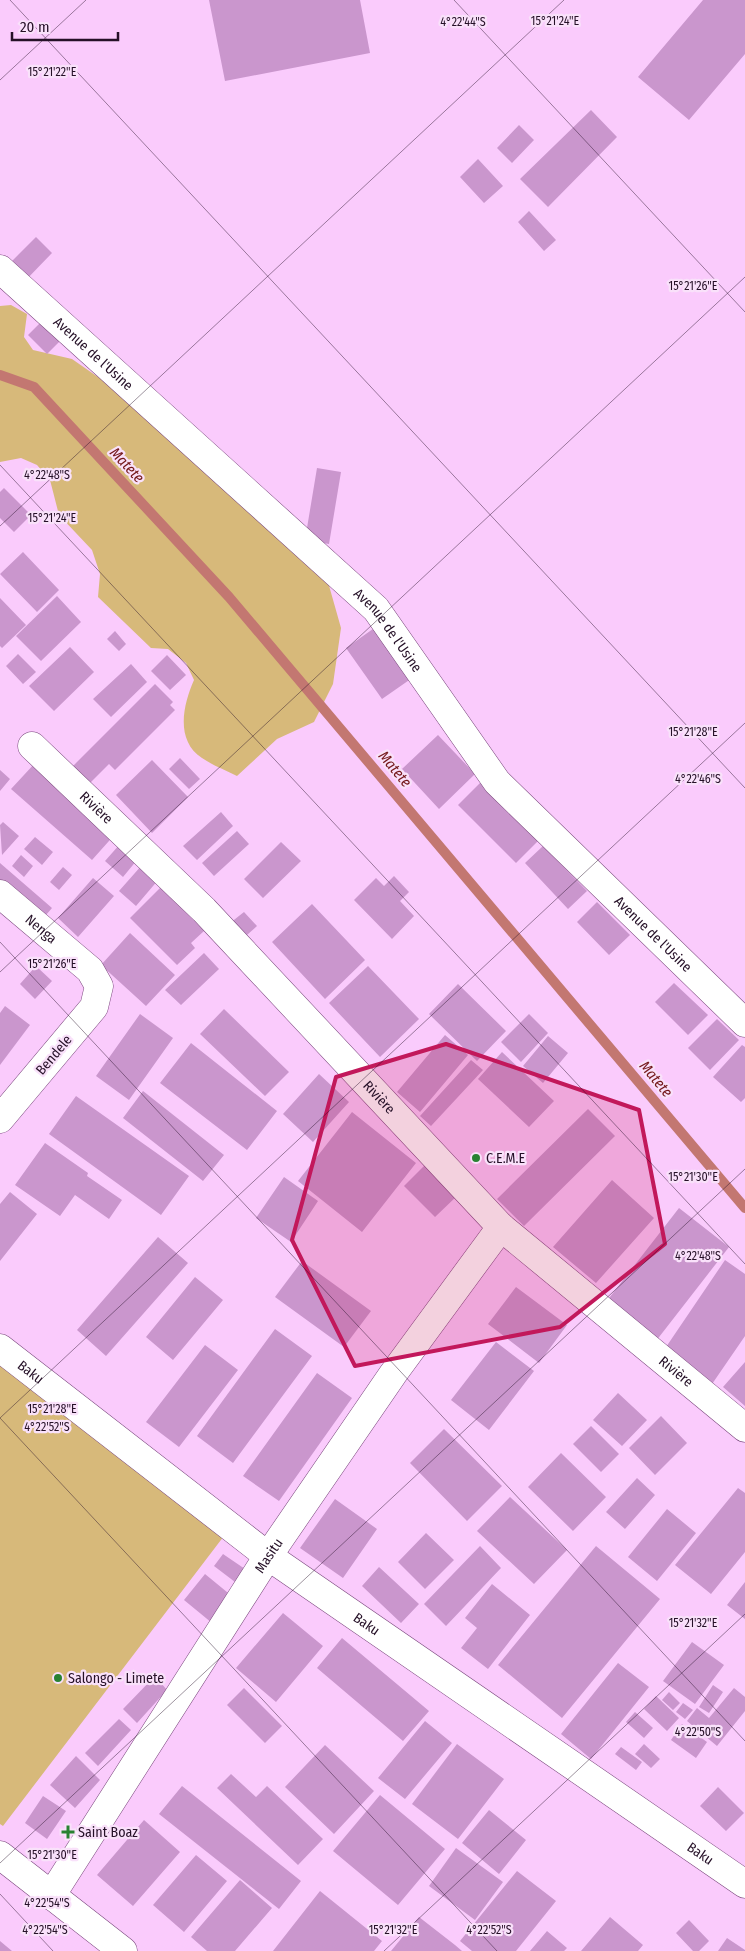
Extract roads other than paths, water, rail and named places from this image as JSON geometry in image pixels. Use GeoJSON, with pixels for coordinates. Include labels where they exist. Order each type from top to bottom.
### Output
{"type":"FeatureCollection","features":[{"type":"Feature","properties":{"kind":"street","name":"Avenue de l'Usine"},"geometry":{"type":"LineString","coordinates":[[0,269],[376,609],[497,782],[745,1023]]}},
{"type":"Feature","properties":{"kind":"street","name":"Rivière"},"geometry":{"type":"LineString","coordinates":[[32,746],[204,910],[501,1227],[745,1428]]}},
{"type":"Feature","properties":{"kind":"street","name":"Nenga"},"geometry":{"type":"LineString","coordinates":[[0,894],[90,970],[99,986]]}},
{"type":"Feature","properties":{"kind":"street","name":"Bendele"},"geometry":{"type":"LineString","coordinates":[[0,1119],[94,1007],[99,986]]}},
{"type":"Feature","properties":{"kind":"street","name":"Masitu"},"geometry":{"type":"LineString","coordinates":[[51,1896],[268,1556],[393,1374],[501,1227]]}},
{"type":"Feature","properties":{"kind":"street","name":"Baku"},"geometry":{"type":"LineString","coordinates":[[0,1348],[268,1556],[745,1884]]}},
{"type":"Feature","properties":{"kind":"street"},"geometry":{"type":"LineString","coordinates":[[0,1856],[124,1951]]}},
{"type":"Feature","properties":{"kind":"waterway","name":"Matete"},"geometry":{"type":"LineString","coordinates":[[0,375],[34,387],[229,597],[745,1208]]}},
{"type":"Feature","properties":{"kind":"place","name":"C.E.M.E"},"geometry":{"type":"Point","coordinates":[476,1158]}},
{"type":"Feature","properties":{"kind":"place","name":"Salongo - Limete"},"geometry":{"type":"Point","coordinates":[58,1678]}},
{"type":"Feature","properties":{"kind":"place","name":"Saint Boaz"},"geometry":{"type":"Point","coordinates":[68,1832]}}]}
